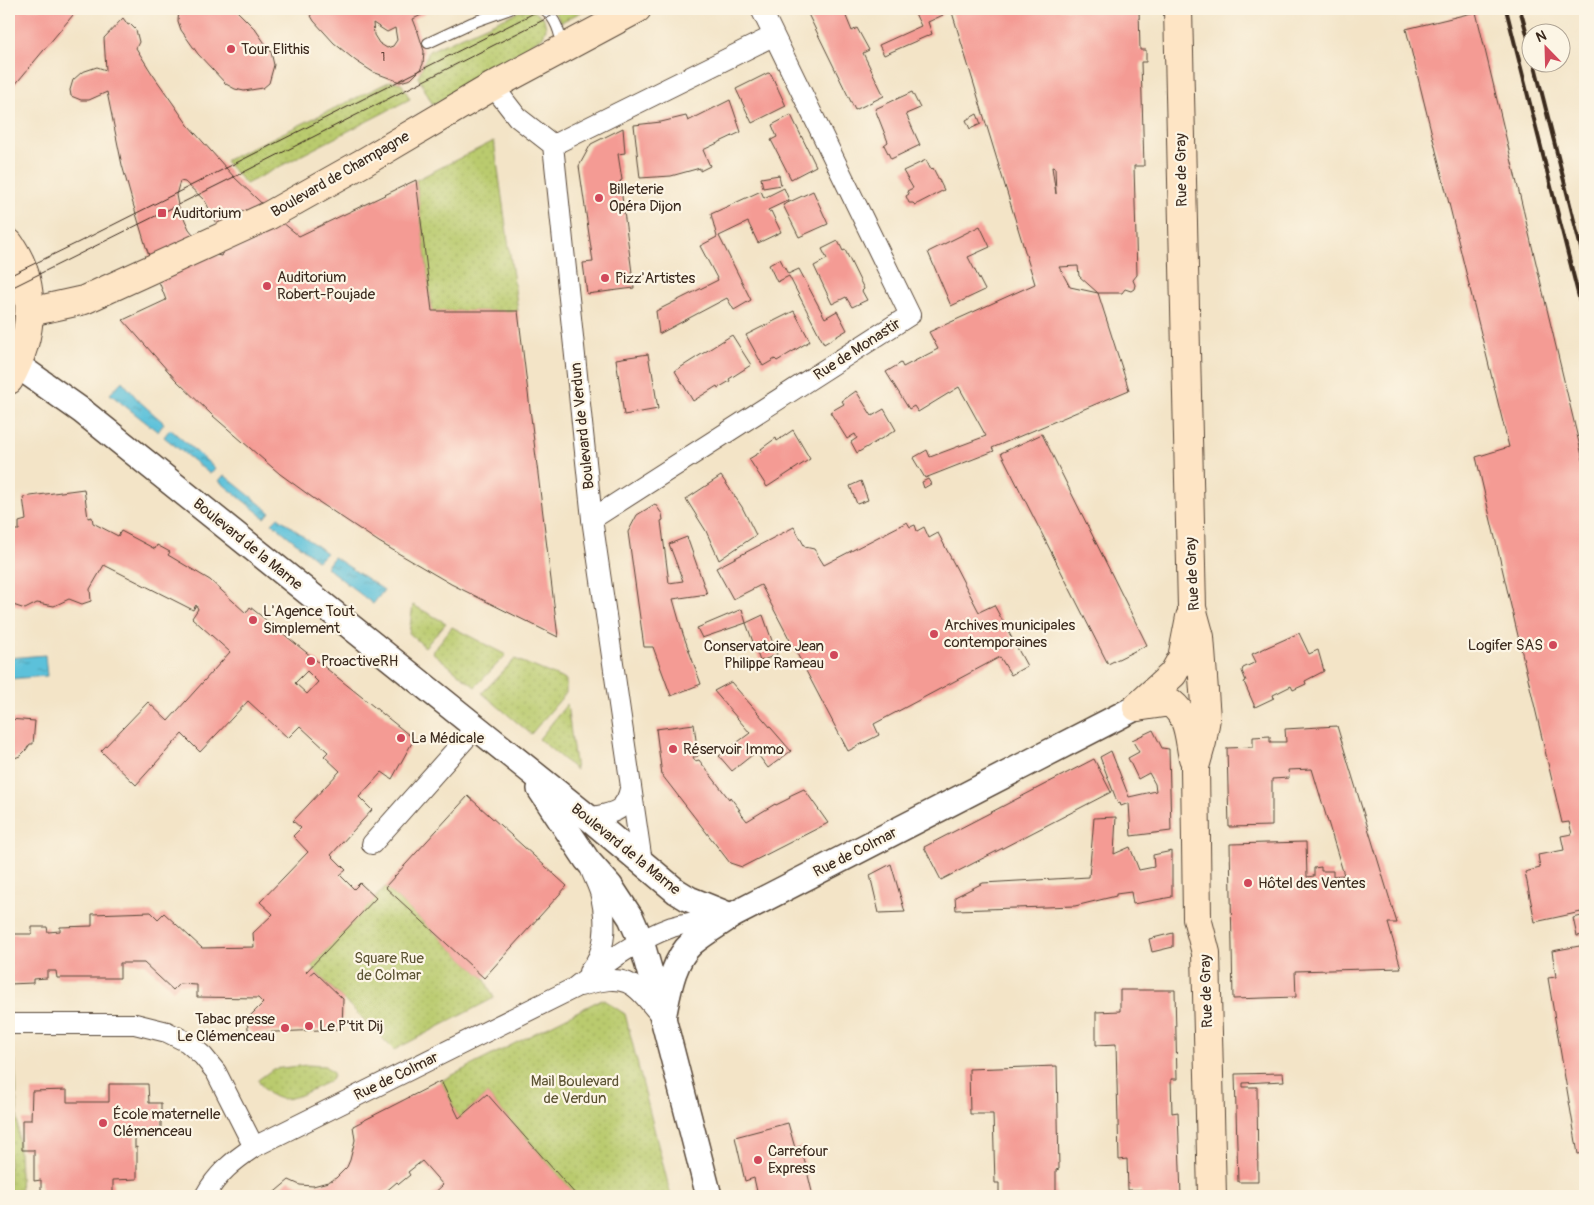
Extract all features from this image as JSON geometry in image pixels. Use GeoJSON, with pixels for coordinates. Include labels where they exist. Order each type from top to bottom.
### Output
{"type":"FeatureCollection","features":[{"type":"Feature","properties":{"kind":"main road","name":"Boulevard de Champagne"},"geometry":{"type":"LineString","coordinates":[[30,312],[84,300],[268,216],[494,86],[637,9]]}},
{"type":"Feature","properties":{"kind":"main road","name":"Rue de Gray"},"geometry":{"type":"LineString","coordinates":[[1178,9],[1192,608],[1200,637],[1206,718],[1202,742],[1194,767],[1198,918],[1206,953],[1212,1196]]}},
{"type":"Feature","properties":{"kind":"main road"},"geometry":{"type":"LineString","coordinates":[[9,243],[22,269],[29,298],[30,312],[24,349],[13,372]]}},
{"type":"Feature","properties":{"kind":"main road","name":"Rue de Colmar"},"geometry":{"type":"LineString","coordinates":[[1136,707],[1173,674],[1182,658],[1192,608]]}},
{"type":"Feature","properties":{"kind":"main road","name":"Rue de Colmar"},"geometry":{"type":"LineString","coordinates":[[1136,707],[1170,702],[1177,707],[1185,718],[1194,767]]}},
{"type":"Feature","properties":{"kind":"street","name":"Rue de Monastir"},"geometry":{"type":"LineString","coordinates":[[592,519],[910,315],[761,9]]}},
{"type":"Feature","properties":{"kind":"street"},"geometry":{"type":"LineString","coordinates":[[494,86],[517,117],[553,146],[773,36]]}},
{"type":"Feature","properties":{"kind":"street","name":"Boulevard de Verdun"},"geometry":{"type":"LineString","coordinates":[[553,146],[592,519],[642,862]]}},
{"type":"Feature","properties":{"kind":"street","name":"Boulevard de la Marne"},"geometry":{"type":"LineString","coordinates":[[13,372],[82,411],[589,818],[676,891],[689,899],[731,916]]}},
{"type":"Feature","properties":{"kind":"street","name":"Rue de Colmar"},"geometry":{"type":"LineString","coordinates":[[205,1196],[222,1171],[254,1147],[574,988],[621,952],[641,941],[673,927],[731,916],[1136,707]]}},
{"type":"Feature","properties":{"kind":"street"},"geometry":{"type":"LineString","coordinates":[[372,844],[476,727]]}},
{"type":"Feature","properties":{"kind":"street","name":"Boulevard de la Marne"},"geometry":{"type":"LineString","coordinates":[[528,770],[587,860],[610,886],[626,910],[641,941],[709,1196]]}},
{"type":"Feature","properties":{"kind":"street"},"geometry":{"type":"LineString","coordinates":[[589,818],[612,813],[622,808],[628,801],[630,789]]}},
{"type":"Feature","properties":{"kind":"street","name":"Boulevard de la Marne"},"geometry":{"type":"LineString","coordinates":[[574,988],[590,972],[599,959],[604,942],[601,895],[587,860]]}},
{"type":"Feature","properties":{"kind":"street"},"geometry":{"type":"LineString","coordinates":[[663,1018],[669,984],[680,959],[691,944],[731,916]]}},
{"type":"Feature","properties":{"kind":"street","name":"Rue de Colmar"},"geometry":{"type":"LineString","coordinates":[[574,988],[604,980],[623,980],[636,987],[663,1018]]}},
{"type":"Feature","properties":{"kind":"street"},"geometry":{"type":"LineString","coordinates":[[9,1024],[135,1024],[167,1032],[187,1042],[203,1056],[216,1072],[254,1147]]}},
{"type":"Feature","properties":{"kind":"lane"},"geometry":{"type":"LineString","coordinates":[[428,43],[471,23],[510,9]]}},
{"type":"Feature","properties":{"kind":"lane"},"geometry":{"type":"LineString","coordinates":[[544,9],[552,16],[556,24],[561,36],[562,50]]}},
{"type":"Feature","properties":{"kind":"green space"},"geometry":{"type":"Polygon","coordinates":[[[530,9],[544,18],[546,28],[543,37],[433,105],[418,77],[429,51],[518,12],[530,9]]]}},
{"type":"Feature","properties":{"kind":"green space"},"geometry":{"type":"Polygon","coordinates":[[[553,9],[587,9],[561,22],[553,9]]]}},
{"type":"Feature","properties":{"kind":"green space"},"geometry":{"type":"Polygon","coordinates":[[[391,81],[401,83],[410,99],[246,184],[225,161],[391,81]]]}},
{"type":"Feature","properties":{"kind":"green space"},"geometry":{"type":"Polygon","coordinates":[[[494,141],[518,311],[432,311],[416,180],[494,141]]]}},
{"type":"Feature","properties":{"kind":"green space"},"geometry":{"type":"Polygon","coordinates":[[[413,605],[446,623],[425,647],[409,633],[413,605]]]}},
{"type":"Feature","properties":{"kind":"green space"},"geometry":{"type":"Polygon","coordinates":[[[452,627],[506,655],[475,687],[432,652],[452,627]]]}},
{"type":"Feature","properties":{"kind":"green space"},"geometry":{"type":"Polygon","coordinates":[[[515,659],[566,680],[566,693],[531,734],[482,693],[515,659]]]}},
{"type":"Feature","properties":{"kind":"green space"},"geometry":{"type":"Polygon","coordinates":[[[567,704],[576,770],[539,739],[567,704]]]}},
{"type":"Feature","properties":{"kind":"green space","name":"Square Rue de Colmar"},"geometry":{"type":"Polygon","coordinates":[[[385,887],[484,978],[494,998],[394,1050],[311,967],[385,887]]]}},
{"type":"Feature","properties":{"kind":"green space","name":"Mail Boulevard de Verdun"},"geometry":{"type":"Polygon","coordinates":[[[602,999],[625,1014],[671,1196],[577,1196],[487,1094],[459,1118],[441,1081],[602,999]]]}},
{"type":"Feature","properties":{"kind":"green space"},"geometry":{"type":"Polygon","coordinates":[[[9,1061],[15,1061],[21,1196],[9,1196],[9,1061]]]}},
{"type":"Feature","properties":{"kind":"green space"},"geometry":{"type":"Polygon","coordinates":[[[307,1065],[325,1066],[334,1074],[331,1080],[326,1083],[298,1096],[281,1099],[265,1090],[258,1080],[273,1069],[307,1065]]]}},
{"type":"Feature","properties":{"kind":"water"},"geometry":{"type":"Polygon","coordinates":[[[122,381],[139,401],[164,423],[158,432],[110,394],[122,381]]]}},
{"type":"Feature","properties":{"kind":"water"},"geometry":{"type":"Polygon","coordinates":[[[170,429],[215,468],[210,474],[164,437],[170,429]]]}},
{"type":"Feature","properties":{"kind":"water"},"geometry":{"type":"Polygon","coordinates":[[[224,475],[270,512],[265,518],[219,481],[224,475]]]}},
{"type":"Feature","properties":{"kind":"water"},"geometry":{"type":"Polygon","coordinates":[[[278,517],[326,553],[318,561],[272,523],[278,517]]]}},
{"type":"Feature","properties":{"kind":"water"},"geometry":{"type":"Polygon","coordinates":[[[334,557],[384,590],[373,604],[326,567],[334,557]]]}},
{"type":"Feature","properties":{"kind":"water"},"geometry":{"type":"Polygon","coordinates":[[[45,655],[47,676],[9,679],[9,658],[45,655]]]}},
{"type":"Feature","properties":{"kind":"building"},"geometry":{"type":"Polygon","coordinates":[[[9,9],[78,9],[9,92],[9,9]]]}},
{"type":"Feature","properties":{"kind":"building","name":"Tour Elithis"},"geometry":{"type":"Polygon","coordinates":[[[179,9],[235,9],[255,29],[271,52],[274,65],[269,83],[263,88],[244,91],[226,84],[198,54],[181,30],[178,21],[179,9]]]}},
{"type":"Feature","properties":{"kind":"building"},"geometry":{"type":"Polygon","coordinates":[[[307,9],[434,9],[413,19],[424,51],[423,64],[411,79],[400,82],[373,72],[356,61],[334,43],[314,21],[307,9]],[[373,23],[374,35],[379,43],[387,48],[393,46],[397,40],[395,28],[387,32],[373,23]]]}},
{"type":"Feature","properties":{"kind":"building"},"geometry":{"type":"Polygon","coordinates":[[[820,9],[843,9],[852,31],[857,28],[869,50],[863,53],[884,96],[855,110],[808,14],[820,9]]]}},
{"type":"Feature","properties":{"kind":"building"},"geometry":{"type":"Polygon","coordinates":[[[913,9],[941,9],[943,15],[928,22],[932,34],[884,55],[879,45],[921,26],[913,9]]]}},
{"type":"Feature","properties":{"kind":"building"},"geometry":{"type":"Polygon","coordinates":[[[951,9],[1139,9],[1140,50],[1146,50],[1146,62],[1141,62],[1144,166],[1134,166],[1137,275],[1133,280],[1134,289],[1131,291],[1125,289],[1122,293],[1098,293],[1129,390],[992,448],[994,451],[925,478],[913,458],[927,450],[930,457],[986,436],[959,387],[918,412],[914,406],[909,409],[886,372],[901,363],[903,367],[938,349],[929,332],[1035,284],[951,9]],[[1052,167],[1056,194],[1055,168],[1052,167]],[[1078,266],[1059,267],[1070,287],[1098,293],[1079,276],[1078,266]]]}},
{"type":"Feature","properties":{"kind":"building","name":"Logifer SAS"},"geometry":{"type":"Polygon","coordinates":[[[1476,12],[1585,468],[1585,935],[1577,936],[1573,918],[1582,916],[1581,912],[1535,922],[1525,872],[1540,868],[1538,855],[1564,850],[1561,836],[1572,834],[1569,822],[1562,823],[1476,457],[1509,447],[1406,29],[1476,12]]]}},
{"type":"Feature","properties":{"kind":"building","name":"Auditorium Robert-Poujade"},"geometry":{"type":"Polygon","coordinates":[[[123,18],[128,25],[130,24],[136,30],[139,42],[136,48],[188,125],[234,177],[299,236],[416,180],[432,311],[518,311],[558,637],[451,584],[379,542],[280,474],[213,416],[176,380],[123,320],[166,300],[146,247],[131,197],[122,165],[107,92],[89,100],[81,100],[71,96],[70,90],[73,80],[82,72],[97,67],[106,70],[104,38],[123,18]],[[180,181],[176,195],[178,205],[189,229],[205,249],[221,256],[224,250],[223,235],[205,201],[185,182],[180,181]]]}},
{"type":"Feature","properties":{"kind":"building"},"geometry":{"type":"Polygon","coordinates":[[[768,73],[771,74],[786,106],[752,123],[736,89],[768,73]]]}},
{"type":"Feature","properties":{"kind":"building"},"geometry":{"type":"Polygon","coordinates":[[[912,92],[920,108],[906,114],[920,145],[891,159],[884,145],[888,142],[875,109],[912,92]]]}},
{"type":"Feature","properties":{"kind":"building"},"geometry":{"type":"Polygon","coordinates":[[[730,100],[741,132],[703,150],[710,166],[700,171],[700,168],[671,176],[640,178],[634,125],[661,122],[686,116],[688,121],[730,100]]]}},
{"type":"Feature","properties":{"kind":"building"},"geometry":{"type":"Polygon","coordinates":[[[977,114],[981,124],[970,129],[966,120],[977,114]]]}},
{"type":"Feature","properties":{"kind":"building"},"geometry":{"type":"Polygon","coordinates":[[[791,115],[816,166],[791,179],[771,140],[777,137],[772,125],[791,115]]]}},
{"type":"Feature","properties":{"kind":"building"},"geometry":{"type":"Polygon","coordinates":[[[623,128],[625,153],[618,154],[634,288],[587,294],[583,263],[593,262],[579,166],[591,144],[623,128]]]}},
{"type":"Feature","properties":{"kind":"building"},"geometry":{"type":"Polygon","coordinates":[[[926,160],[931,170],[933,168],[944,190],[915,205],[909,203],[906,196],[909,194],[907,191],[913,188],[903,171],[926,160]]]}},
{"type":"Feature","properties":{"kind":"building"},"geometry":{"type":"Polygon","coordinates":[[[779,175],[781,185],[763,188],[761,178],[779,175]]]}},
{"type":"Feature","properties":{"kind":"building"},"geometry":{"type":"Polygon","coordinates":[[[784,188],[789,200],[768,210],[769,212],[771,211],[781,232],[758,243],[748,222],[719,236],[751,300],[734,310],[727,298],[659,334],[656,311],[718,280],[700,246],[717,237],[711,214],[761,191],[764,198],[784,188]]]}},
{"type":"Feature","properties":{"kind":"building"},"geometry":{"type":"Polygon","coordinates":[[[813,191],[828,224],[799,237],[783,205],[813,191]]]}},
{"type":"Feature","properties":{"kind":"building"},"geometry":{"type":"Polygon","coordinates":[[[980,226],[990,247],[968,257],[985,290],[951,306],[928,252],[980,226]]]}},
{"type":"Feature","properties":{"kind":"building"},"geometry":{"type":"Polygon","coordinates":[[[838,241],[843,251],[845,250],[864,289],[862,291],[867,300],[852,307],[846,297],[832,304],[814,266],[827,259],[822,249],[838,241]]]}},
{"type":"Feature","properties":{"kind":"building"},"geometry":{"type":"Polygon","coordinates":[[[780,259],[788,274],[799,269],[825,318],[837,311],[847,330],[824,344],[789,276],[777,282],[769,265],[780,259]]]}},
{"type":"Feature","properties":{"kind":"building"},"geometry":{"type":"Polygon","coordinates":[[[794,311],[810,341],[777,361],[775,359],[763,366],[746,335],[794,311]]]}},
{"type":"Feature","properties":{"kind":"building"},"geometry":{"type":"Polygon","coordinates":[[[732,335],[751,365],[729,379],[730,381],[718,388],[717,386],[693,401],[675,371],[732,335]]]}},
{"type":"Feature","properties":{"kind":"building"},"geometry":{"type":"Polygon","coordinates":[[[648,354],[658,409],[624,415],[616,359],[648,354]]]}},
{"type":"Feature","properties":{"kind":"building"},"geometry":{"type":"Polygon","coordinates":[[[856,391],[872,416],[884,409],[896,430],[857,453],[851,442],[857,438],[855,434],[847,439],[830,412],[844,404],[842,401],[856,391]]]}},
{"type":"Feature","properties":{"kind":"building"},"geometry":{"type":"Polygon","coordinates":[[[793,430],[810,459],[767,487],[749,459],[762,451],[761,449],[776,438],[777,441],[793,430]]]}},
{"type":"Feature","properties":{"kind":"building"},"geometry":{"type":"Polygon","coordinates":[[[1042,434],[1147,645],[1108,664],[1001,453],[1042,434]]]}},
{"type":"Feature","properties":{"kind":"building"},"geometry":{"type":"Polygon","coordinates":[[[721,476],[742,507],[756,535],[719,560],[706,531],[686,499],[721,476]]]}},
{"type":"Feature","properties":{"kind":"building"},"geometry":{"type":"Polygon","coordinates":[[[928,479],[931,484],[924,488],[922,482],[928,479]]]}},
{"type":"Feature","properties":{"kind":"building"},"geometry":{"type":"Polygon","coordinates":[[[861,481],[868,500],[857,504],[850,486],[861,481]]]}},
{"type":"Feature","properties":{"kind":"building"},"geometry":{"type":"Polygon","coordinates":[[[84,489],[88,518],[92,517],[93,523],[118,536],[121,531],[155,549],[157,545],[170,552],[168,555],[210,580],[246,613],[250,607],[414,739],[392,779],[382,772],[359,797],[372,810],[331,855],[346,870],[340,875],[354,889],[360,883],[376,898],[306,972],[309,975],[314,971],[343,999],[342,1029],[253,1033],[248,1029],[247,1019],[263,1003],[258,998],[197,997],[197,985],[179,984],[173,990],[144,963],[120,963],[120,978],[57,978],[56,971],[47,971],[47,978],[33,979],[33,983],[9,984],[9,934],[32,934],[32,927],[47,927],[48,932],[60,931],[60,927],[92,926],[92,914],[151,912],[158,919],[164,913],[202,948],[254,947],[253,933],[273,914],[260,902],[308,852],[293,836],[301,828],[293,821],[340,771],[324,756],[328,752],[300,726],[288,738],[248,701],[200,752],[182,734],[136,785],[101,751],[148,702],[168,721],[230,652],[192,618],[198,609],[196,605],[193,610],[104,565],[90,589],[91,601],[82,604],[69,599],[54,606],[37,603],[25,609],[10,604],[9,606],[9,530],[19,530],[19,522],[26,520],[23,497],[84,489]],[[307,671],[295,683],[307,694],[318,682],[307,671]]]}},
{"type":"Feature","properties":{"kind":"building"},"geometry":{"type":"Polygon","coordinates":[[[655,504],[662,514],[663,520],[661,521],[669,583],[683,581],[669,544],[687,537],[707,594],[673,599],[701,684],[671,696],[653,647],[644,647],[628,532],[637,515],[655,504]]]}},
{"type":"Feature","properties":{"kind":"building"},"geometry":{"type":"Polygon","coordinates":[[[907,522],[910,527],[915,525],[917,531],[924,527],[929,538],[938,533],[979,612],[994,605],[1027,666],[1011,675],[1000,657],[874,724],[879,735],[848,751],[761,585],[733,599],[716,568],[794,527],[805,547],[814,549],[824,565],[907,522]]]}},
{"type":"Feature","properties":{"kind":"building"},"geometry":{"type":"Polygon","coordinates":[[[742,609],[746,623],[702,638],[697,628],[742,609]]]}},
{"type":"Feature","properties":{"kind":"building"},"geometry":{"type":"Polygon","coordinates":[[[763,615],[777,655],[760,661],[746,623],[763,615]]]}},
{"type":"Feature","properties":{"kind":"building"},"geometry":{"type":"Polygon","coordinates":[[[1299,633],[1309,654],[1318,650],[1324,671],[1305,681],[1306,684],[1293,690],[1291,686],[1273,695],[1274,698],[1255,707],[1244,682],[1246,681],[1242,671],[1243,668],[1256,662],[1252,654],[1299,633]]]}},
{"type":"Feature","properties":{"kind":"building"},"geometry":{"type":"Polygon","coordinates":[[[731,682],[791,751],[768,768],[756,752],[732,771],[719,756],[750,733],[714,691],[731,682]]]}},
{"type":"Feature","properties":{"kind":"building"},"geometry":{"type":"Polygon","coordinates":[[[9,719],[35,721],[33,744],[30,744],[20,756],[9,760],[9,719]]]}},
{"type":"Feature","properties":{"kind":"building"},"geometry":{"type":"Polygon","coordinates":[[[694,724],[698,756],[693,757],[695,761],[699,760],[747,821],[804,789],[828,823],[742,867],[730,863],[662,775],[656,729],[694,724]]]}},
{"type":"Feature","properties":{"kind":"building"},"geometry":{"type":"Polygon","coordinates":[[[1337,726],[1397,923],[1388,923],[1401,968],[1295,971],[1296,997],[1233,999],[1230,844],[1306,842],[1307,877],[1314,876],[1314,868],[1321,867],[1321,871],[1333,871],[1333,876],[1344,875],[1312,769],[1288,770],[1289,778],[1272,779],[1272,826],[1229,827],[1227,748],[1253,747],[1253,737],[1270,736],[1270,742],[1286,742],[1285,729],[1337,726]]]}},
{"type":"Feature","properties":{"kind":"building"},"geometry":{"type":"Polygon","coordinates":[[[1153,730],[1162,748],[1169,749],[1171,831],[1131,836],[1129,803],[1121,806],[1120,803],[1118,804],[1100,757],[1111,751],[1129,797],[1156,791],[1155,784],[1149,773],[1138,779],[1128,758],[1139,752],[1132,740],[1153,730]]]}},
{"type":"Feature","properties":{"kind":"building"},"geometry":{"type":"Polygon","coordinates":[[[1094,759],[1111,792],[941,880],[924,847],[1094,759]]]}},
{"type":"Feature","properties":{"kind":"building"},"geometry":{"type":"Polygon","coordinates":[[[468,796],[567,886],[484,978],[385,887],[468,796]]]}},
{"type":"Feature","properties":{"kind":"building"},"geometry":{"type":"Polygon","coordinates":[[[1116,817],[1114,854],[1130,847],[1139,870],[1154,867],[1153,855],[1172,851],[1172,897],[1133,904],[1131,892],[1116,894],[1116,896],[1075,906],[956,910],[955,897],[983,883],[1089,877],[1094,818],[1116,817]]]}},
{"type":"Feature","properties":{"kind":"building"},"geometry":{"type":"Polygon","coordinates":[[[891,864],[905,912],[879,913],[870,875],[891,864]]]}},
{"type":"Feature","properties":{"kind":"building"},"geometry":{"type":"Polygon","coordinates":[[[1173,933],[1173,947],[1152,952],[1149,939],[1173,933]]]}},
{"type":"Feature","properties":{"kind":"building"},"geometry":{"type":"Polygon","coordinates":[[[1585,945],[1585,1153],[1578,1154],[1548,978],[1556,977],[1552,951],[1585,945]]]}},
{"type":"Feature","properties":{"kind":"building"},"geometry":{"type":"Polygon","coordinates":[[[1120,990],[1175,990],[1177,1079],[1171,1079],[1172,1113],[1178,1112],[1181,1196],[1141,1196],[1141,1190],[1128,1190],[1127,1159],[1119,1160],[1116,1044],[1096,1045],[1096,1012],[1120,1011],[1120,990]]]}},
{"type":"Feature","properties":{"kind":"building"},"geometry":{"type":"Polygon","coordinates":[[[1057,1066],[1059,1169],[1056,1170],[1056,1196],[999,1196],[999,1183],[995,1183],[993,1114],[970,1114],[969,1069],[1057,1066]]]}},
{"type":"Feature","properties":{"kind":"building"},"geometry":{"type":"Polygon","coordinates":[[[1283,1073],[1284,1081],[1243,1083],[1243,1087],[1257,1087],[1258,1182],[1238,1182],[1235,1074],[1283,1073]]]}},
{"type":"Feature","properties":{"kind":"building"},"geometry":{"type":"Polygon","coordinates":[[[441,1081],[459,1118],[487,1094],[577,1196],[431,1196],[443,1185],[422,1161],[408,1172],[410,1175],[399,1184],[397,1182],[384,1193],[387,1196],[270,1196],[289,1180],[300,1185],[313,1186],[336,1178],[347,1167],[350,1160],[355,1140],[353,1126],[441,1081]]]}},
{"type":"Feature","properties":{"kind":"building"},"geometry":{"type":"Polygon","coordinates":[[[109,1084],[148,1084],[149,1103],[161,1103],[161,1133],[135,1133],[137,1179],[113,1180],[113,1196],[41,1196],[41,1180],[34,1181],[34,1150],[22,1150],[22,1120],[31,1120],[32,1091],[67,1090],[67,1102],[109,1102],[109,1084]]]}},
{"type":"Feature","properties":{"kind":"building"},"geometry":{"type":"Polygon","coordinates":[[[788,1123],[795,1148],[801,1146],[813,1196],[758,1196],[754,1178],[745,1181],[735,1137],[788,1123]]]}},
{"type":"Feature","properties":{"kind":"tram line"},"geometry":{"type":"LineString","coordinates":[[9,276],[542,9]]}},
{"type":"Feature","properties":{"kind":"tram line"},"geometry":{"type":"LineString","coordinates":[[9,289],[565,9]]}},
{"type":"Feature","properties":{"kind":"railway"},"geometry":{"type":"LineString","coordinates":[[1506,9],[1585,321]]}},
{"type":"Feature","properties":{"kind":"railway"},"geometry":{"type":"LineString","coordinates":[[1520,9],[1524,22]]}},
{"type":"Feature","properties":{"kind":"railway"},"geometry":{"type":"LineString","coordinates":[[1537,72],[1585,264]]}},
{"type":"Feature","properties":{"kind":"place","name":"Tour Elithis"},"geometry":{"type":"Point","coordinates":[231,49]}},
{"type":"Feature","properties":{"kind":"place","name":"Billeterie Opéra Dijon"},"geometry":{"type":"Point","coordinates":[599,198]}},
{"type":"Feature","properties":{"kind":"place","name":"Auditorium"},"geometry":{"type":"Point","coordinates":[162,213]}},
{"type":"Feature","properties":{"kind":"place","name":"Pizz'Artistes"},"geometry":{"type":"Point","coordinates":[605,278]}},
{"type":"Feature","properties":{"kind":"place","name":"Auditorium Robert-Poujade"},"geometry":{"type":"Point","coordinates":[267,286]}},
{"type":"Feature","properties":{"kind":"place","name":"L'Agence Tout Simplement"},"geometry":{"type":"Point","coordinates":[253,620]}},
{"type":"Feature","properties":{"kind":"place","name":"Archives municipales contemporaines"},"geometry":{"type":"Point","coordinates":[934,634]}},
{"type":"Feature","properties":{"kind":"place","name":"Logifer SAS"},"geometry":{"type":"Point","coordinates":[1553,645]}},
{"type":"Feature","properties":{"kind":"place","name":"Conservatoire Jean Philippe Rameau"},"geometry":{"type":"Point","coordinates":[834,655]}},
{"type":"Feature","properties":{"kind":"place","name":"ProactiveRH"},"geometry":{"type":"Point","coordinates":[311,661]}},
{"type":"Feature","properties":{"kind":"place","name":"La Médicale"},"geometry":{"type":"Point","coordinates":[401,738]}},
{"type":"Feature","properties":{"kind":"place","name":"Réservoir Immo"},"geometry":{"type":"Point","coordinates":[673,749]}},
{"type":"Feature","properties":{"kind":"place","name":"Hôtel des Ventes"},"geometry":{"type":"Point","coordinates":[1248,883]}},
{"type":"Feature","properties":{"kind":"place","name":"Le P'tit Dij"},"geometry":{"type":"Point","coordinates":[309,1026]}},
{"type":"Feature","properties":{"kind":"place","name":"Tabac presse Le Clémenceau"},"geometry":{"type":"Point","coordinates":[285,1028]}},
{"type":"Feature","properties":{"kind":"place","name":"École maternelle Clémenceau"},"geometry":{"type":"Point","coordinates":[103,1123]}},
{"type":"Feature","properties":{"kind":"place","name":"Carrefour Express"},"geometry":{"type":"Point","coordinates":[758,1160]}}]}
